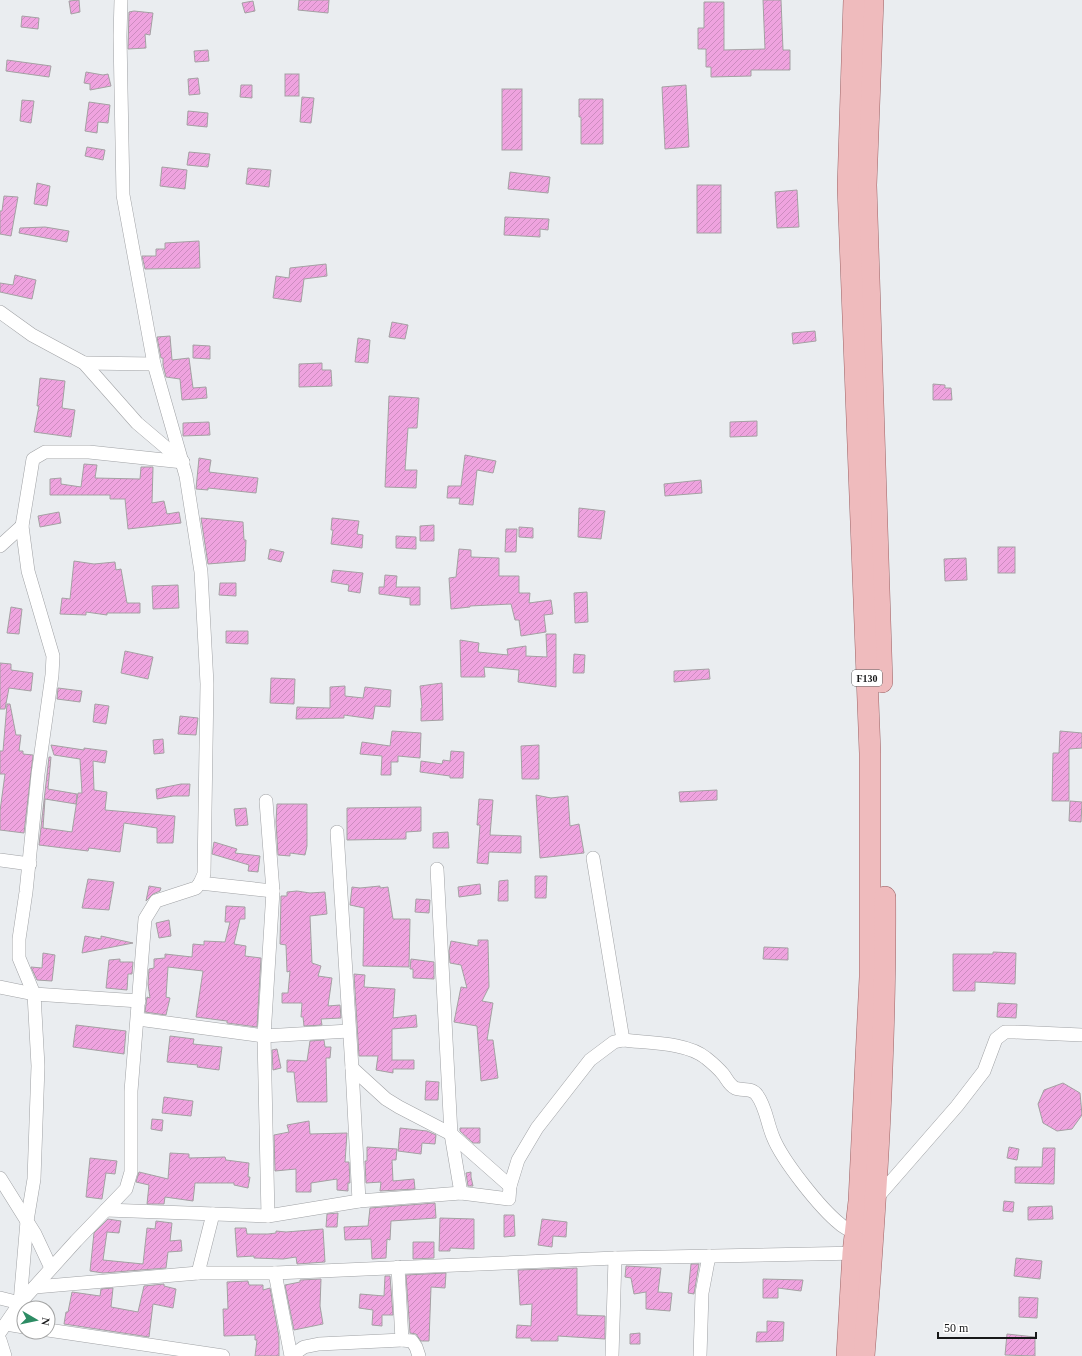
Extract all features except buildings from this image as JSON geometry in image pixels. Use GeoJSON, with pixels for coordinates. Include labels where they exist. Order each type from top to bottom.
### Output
{"type":"FeatureCollection","features":[{"type":"Feature","properties":{"kind":"main road","name":"F130"},"geometry":{"type":"LineString","coordinates":[[854,0],[848,187],[870,754],[870,977],[859,1201],[864,1356]]}},
{"type":"Feature","properties":{"kind":"main road","name":"F130"},"geometry":{"type":"LineString","coordinates":[[847,1356],[860,1247],[875,1200],[885,976],[884,749],[866,185],[872,0]]}},
{"type":"Feature","properties":{"kind":"street"},"geometry":{"type":"LineString","coordinates":[[23,1300],[126,1189],[131,1172],[132,1091],[145,919],[149,910],[156,901],[196,888],[204,874],[207,684],[201,572],[183,462],[154,364],[124,195],[120,36],[121,0]]}},
{"type":"Feature","properties":{"kind":"street"},"geometry":{"type":"LineString","coordinates":[[0,312],[32,335],[84,362],[137,423],[183,462]]}},
{"type":"Feature","properties":{"kind":"street"},"geometry":{"type":"LineString","coordinates":[[84,362],[154,364]]}},
{"type":"Feature","properties":{"kind":"street"},"geometry":{"type":"LineString","coordinates":[[20,1300],[27,1220],[34,1179],[38,1066],[34,994],[19,958],[19,939],[30,864],[38,774],[52,675],[53,656],[28,571],[22,526],[33,458],[45,452],[88,452],[183,462]]}},
{"type":"Feature","properties":{"kind":"street"},"geometry":{"type":"LineString","coordinates":[[0,546],[22,526]]}},
{"type":"Feature","properties":{"kind":"street"},"geometry":{"type":"LineString","coordinates":[[266,801],[273,890],[264,1036],[268,1216]]}},
{"type":"Feature","properties":{"kind":"street"},"geometry":{"type":"LineString","coordinates":[[337,832],[359,1201]]}},
{"type":"Feature","properties":{"kind":"street"},"geometry":{"type":"LineString","coordinates":[[593,858],[623,1040]]}},
{"type":"Feature","properties":{"kind":"street"},"geometry":{"type":"LineString","coordinates":[[0,860],[30,864]]}},
{"type":"Feature","properties":{"kind":"street"},"geometry":{"type":"LineString","coordinates":[[437,869],[451,1134],[461,1193]]}},
{"type":"Feature","properties":{"kind":"street"},"geometry":{"type":"LineString","coordinates":[[200,883],[273,890]]}},
{"type":"Feature","properties":{"kind":"street"},"geometry":{"type":"LineString","coordinates":[[0,987],[34,994],[139,1001]]}},
{"type":"Feature","properties":{"kind":"street"},"geometry":{"type":"LineString","coordinates":[[138,1019],[264,1036],[349,1031]]}},
{"type":"Feature","properties":{"kind":"street"},"geometry":{"type":"LineString","coordinates":[[875,1200],[957,1106],[984,1071],[996,1039],[1005,1032],[1082,1035]]}},
{"type":"Feature","properties":{"kind":"street"},"geometry":{"type":"LineString","coordinates":[[106,1210],[268,1216],[359,1201],[461,1193],[509,1199],[510,1186],[518,1160],[547,1115],[590,1060],[614,1042],[623,1040],[678,1046],[696,1051],[723,1074],[727,1082],[736,1088],[750,1089],[756,1093],[764,1107],[773,1139],[793,1169],[809,1191],[860,1247]]}},
{"type":"Feature","properties":{"kind":"street"},"geometry":{"type":"LineString","coordinates":[[352,1068],[386,1099],[451,1134],[510,1186]]}},
{"type":"Feature","properties":{"kind":"street"},"geometry":{"type":"LineString","coordinates":[[0,1178],[27,1220],[51,1268]]}},
{"type":"Feature","properties":{"kind":"street"},"geometry":{"type":"LineString","coordinates":[[198,1273],[213,1214]]}},
{"type":"Feature","properties":{"kind":"street"},"geometry":{"type":"LineString","coordinates":[[35,1287],[198,1273],[275,1273],[615,1258],[709,1256],[860,1247]]}},
{"type":"Feature","properties":{"kind":"street"},"geometry":{"type":"LineString","coordinates":[[700,1356],[702,1293],[709,1256]]}},
{"type":"Feature","properties":{"kind":"street"},"geometry":{"type":"LineString","coordinates":[[612,1356],[615,1258]]}},
{"type":"Feature","properties":{"kind":"street"},"geometry":{"type":"LineString","coordinates":[[398,1267],[402,1340]]}},
{"type":"Feature","properties":{"kind":"street"},"geometry":{"type":"LineString","coordinates":[[275,1273],[293,1356]]}},
{"type":"Feature","properties":{"kind":"street"},"geometry":{"type":"LineString","coordinates":[[0,1298],[16,1302]]}},
{"type":"Feature","properties":{"kind":"street"},"geometry":{"type":"LineString","coordinates":[[3,1328],[16,1309]]}},
{"type":"Feature","properties":{"kind":"street"},"geometry":{"type":"LineString","coordinates":[[3,1328],[16,1327]]}},
{"type":"Feature","properties":{"kind":"street"},"geometry":{"type":"LineString","coordinates":[[56,1331],[223,1356]]}},
{"type":"Feature","properties":{"kind":"street"},"geometry":{"type":"LineString","coordinates":[[0,1340],[5,1356]]}},
{"type":"Feature","properties":{"kind":"street"},"geometry":{"type":"LineString","coordinates":[[293,1356],[304,1347],[319,1344],[402,1340],[412,1341],[416,1347],[418,1356]]}}]}
